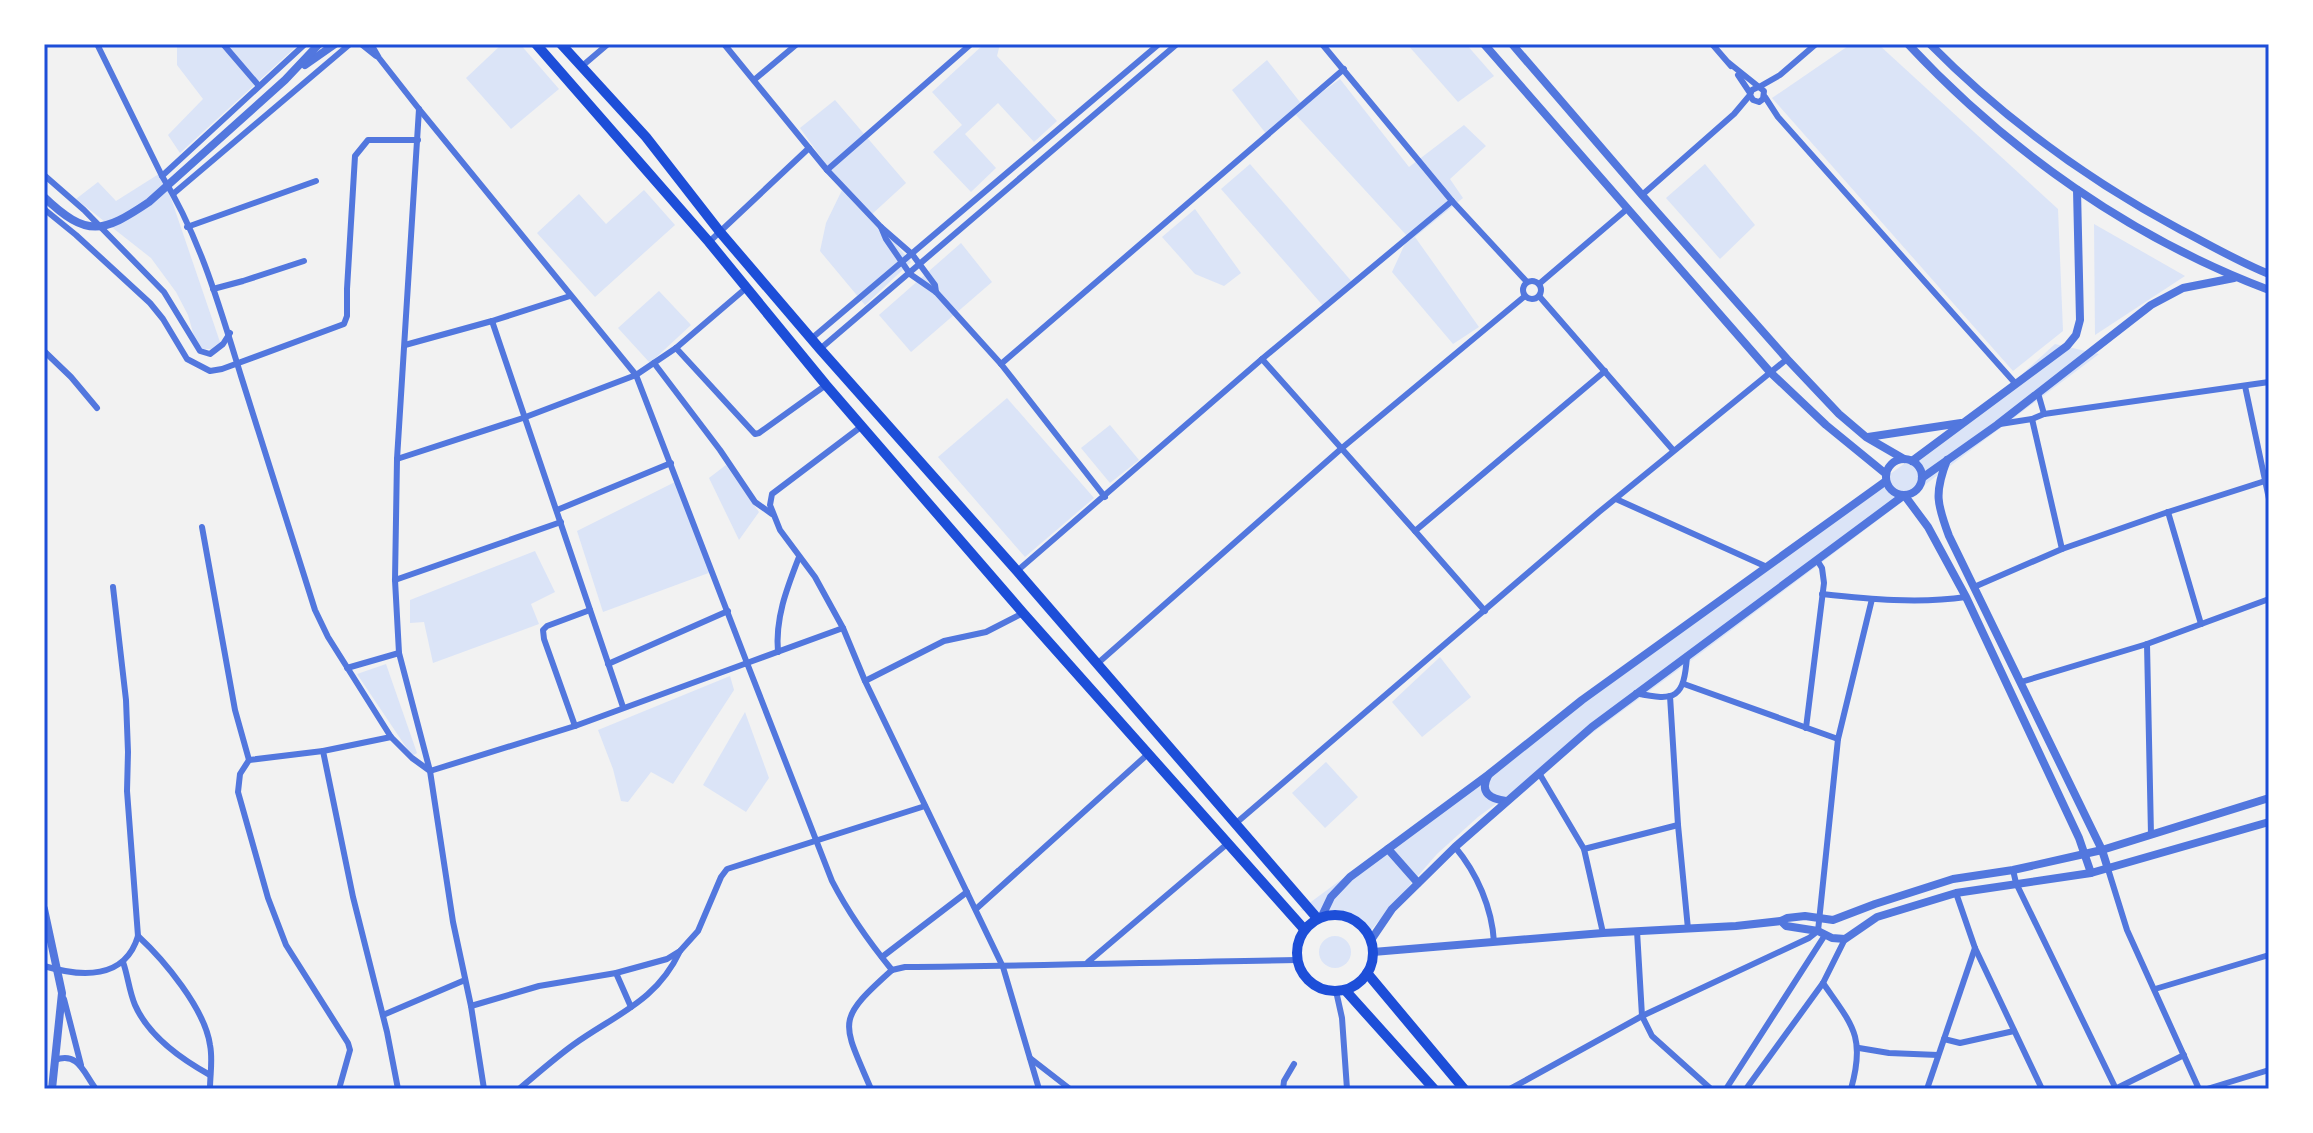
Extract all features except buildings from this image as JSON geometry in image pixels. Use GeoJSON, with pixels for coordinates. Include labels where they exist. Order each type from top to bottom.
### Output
{"type":"FeatureCollection","features":[{"type":"Feature","properties":{"kind":"highway"},"geometry":{"type":"LineString","coordinates":[[536,44],[709,242],[826,385],[1023,613],[1304,929]]}},
{"type":"Feature","properties":{"kind":"highway"},"geometry":{"type":"LineString","coordinates":[[561,44],[646,137],[720,232],[811,339],[1320,917]]}},
{"type":"Feature","properties":{"kind":"highway"},"geometry":{"type":"LineString","coordinates":[[1334,914],[1346,916],[1365,929],[1372,946],[1372,963],[1359,982],[1340,990],[1325,990],[1307,979],[1297,960],[1296,949],[1304,929],[1320,917],[1334,914]]}},
{"type":"Feature","properties":{"kind":"highway"},"geometry":{"type":"LineString","coordinates":[[1367,973],[1464,1089]]}},
{"type":"Feature","properties":{"kind":"highway"},"geometry":{"type":"LineString","coordinates":[[1340,990],[1434,1089]]}},
{"type":"Feature","properties":{"kind":"street"},"geometry":{"type":"LineString","coordinates":[[97,44],[173,194],[230,333],[315,610],[328,637],[391,737],[430,771]]}},
{"type":"Feature","properties":{"kind":"street"},"geometry":{"type":"LineString","coordinates":[[223,44],[259,86]]}},
{"type":"Feature","properties":{"kind":"street"},"geometry":{"type":"LineString","coordinates":[[162,176],[305,44]]}},
{"type":"Feature","properties":{"kind":"street"},"geometry":{"type":"LineString","coordinates":[[44,197],[78,223],[100,228],[124,218],[149,202],[202,155],[285,80],[319,44]]}},
{"type":"Feature","properties":{"kind":"street"},"geometry":{"type":"LineString","coordinates":[[285,80],[335,44]]}},
{"type":"Feature","properties":{"kind":"street"},"geometry":{"type":"LineString","coordinates":[[173,194],[350,44]]}},
{"type":"Feature","properties":{"kind":"street"},"geometry":{"type":"LineString","coordinates":[[361,44],[379,58]]}},
{"type":"Feature","properties":{"kind":"street"},"geometry":{"type":"LineString","coordinates":[[371,44],[419,109],[636,375],[832,881],[848,913],[892,970]]}},
{"type":"Feature","properties":{"kind":"street"},"geometry":{"type":"LineString","coordinates":[[581,67],[608,44]]}},
{"type":"Feature","properties":{"kind":"street"},"geometry":{"type":"LineString","coordinates":[[724,44],[827,170],[881,227],[912,254],[935,285],[936,292]]}},
{"type":"Feature","properties":{"kind":"street"},"geometry":{"type":"LineString","coordinates":[[754,80],[797,44]]}},
{"type":"Feature","properties":{"kind":"street"},"geometry":{"type":"LineString","coordinates":[[827,170],[971,44]]}},
{"type":"Feature","properties":{"kind":"street"},"geometry":{"type":"LineString","coordinates":[[811,339],[1159,44]]}},
{"type":"Feature","properties":{"kind":"street"},"geometry":{"type":"LineString","coordinates":[[820,349],[1177,44]]}},
{"type":"Feature","properties":{"kind":"street"},"geometry":{"type":"LineString","coordinates":[[1322,44],[1452,201],[1527,282]]}},
{"type":"Feature","properties":{"kind":"street"},"geometry":{"type":"LineString","coordinates":[[1484,44],[1770,372],[1886,477],[1892,491],[1904,496],[1928,527],[1966,597],[2085,853],[2091,873]]}},
{"type":"Feature","properties":{"kind":"street"},"geometry":{"type":"LineString","coordinates":[[1512,44],[1787,359],[1839,414],[1866,437],[1908,460],[1921,471],[1922,478]]}},
{"type":"Feature","properties":{"kind":"street"},"geometry":{"type":"LineString","coordinates":[[1712,44],[2015,383]]}},
{"type":"Feature","properties":{"kind":"street"},"geometry":{"type":"LineString","coordinates":[[1642,195],[1816,44]]}},
{"type":"Feature","properties":{"kind":"street"},"geometry":{"type":"LineString","coordinates":[[1908,44],[1967,103],[2077,190],[2162,240],[2237,278],[2269,290]]}},
{"type":"Feature","properties":{"kind":"street"},"geometry":{"type":"LineString","coordinates":[[1930,44],[2003,112],[2075,167],[2171,224],[2269,274]]}},
{"type":"Feature","properties":{"kind":"street"},"geometry":{"type":"LineString","coordinates":[[1729,63],[1758,87]]}},
{"type":"Feature","properties":{"kind":"street"},"geometry":{"type":"LineString","coordinates":[[1001,364],[1344,69]]}},
{"type":"Feature","properties":{"kind":"street"},"geometry":{"type":"LineString","coordinates":[[1758,87],[1780,75]]}},
{"type":"Feature","properties":{"kind":"street"},"geometry":{"type":"LineString","coordinates":[[1757,97],[1758,87]]}},
{"type":"Feature","properties":{"kind":"street"},"geometry":{"type":"LineString","coordinates":[[419,109],[397,459],[395,580],[399,653],[430,771],[453,922],[484,1089]]}},
{"type":"Feature","properties":{"kind":"street"},"geometry":{"type":"LineString","coordinates":[[44,209],[150,303],[187,359],[210,371],[222,369],[344,324],[347,316],[355,156],[368,140],[418,140]]}},
{"type":"Feature","properties":{"kind":"street"},"geometry":{"type":"LineString","coordinates":[[709,242],[809,148]]}},
{"type":"Feature","properties":{"kind":"street"},"geometry":{"type":"LineString","coordinates":[[44,175],[84,210],[164,292],[200,351],[210,354],[217,351],[230,333]]}},
{"type":"Feature","properties":{"kind":"street"},"geometry":{"type":"LineString","coordinates":[[187,227],[316,181]]}},
{"type":"Feature","properties":{"kind":"street"},"geometry":{"type":"LineString","coordinates":[[1320,917],[1339,887],[1582,700],[1886,477],[1894,462],[1908,460],[2072,342],[2080,320],[2077,190]]}},
{"type":"Feature","properties":{"kind":"street"},"geometry":{"type":"LineString","coordinates":[[1017,571],[1262,359],[1452,201]]}},
{"type":"Feature","properties":{"kind":"street"},"geometry":{"type":"LineString","coordinates":[[1539,284],[1627,209]]}},
{"type":"Feature","properties":{"kind":"street"},"geometry":{"type":"LineString","coordinates":[[881,227],[910,274],[936,292],[1001,364],[1105,497]]}},
{"type":"Feature","properties":{"kind":"street"},"geometry":{"type":"LineString","coordinates":[[213,289],[304,261]]}},
{"type":"Feature","properties":{"kind":"street"},"geometry":{"type":"LineString","coordinates":[[1372,946],[1392,909],[1455,847],[1592,727],[1636,693],[1904,496],[1915,492],[1922,478],[1997,425],[2134,316],[2168,295],[2197,284],[2237,278]]}},
{"type":"Feature","properties":{"kind":"street"},"geometry":{"type":"LineString","coordinates":[[1525,296],[1533,299],[1539,296],[1541,290],[1539,284],[1527,282]]}},
{"type":"Feature","properties":{"kind":"street"},"geometry":{"type":"LineString","coordinates":[[1525,296],[1523,290],[1527,282]]}},
{"type":"Feature","properties":{"kind":"street"},"geometry":{"type":"LineString","coordinates":[[397,459],[523,418],[636,375],[676,348],[745,289]]}},
{"type":"Feature","properties":{"kind":"street"},"geometry":{"type":"LineString","coordinates":[[405,345],[570,296]]}},
{"type":"Feature","properties":{"kind":"street"},"geometry":{"type":"LineString","coordinates":[[1096,664],[1342,448],[1525,296]]}},
{"type":"Feature","properties":{"kind":"street"},"geometry":{"type":"LineString","coordinates":[[1539,296],[1673,450]]}},
{"type":"Feature","properties":{"kind":"street"},"geometry":{"type":"LineString","coordinates":[[492,321],[623,707]]}},
{"type":"Feature","properties":{"kind":"street"},"geometry":{"type":"LineString","coordinates":[[2072,342],[2081,345],[2085,356]]}},
{"type":"Feature","properties":{"kind":"street"},"geometry":{"type":"LineString","coordinates":[[676,348],[755,434],[826,385]]}},
{"type":"Feature","properties":{"kind":"street"},"geometry":{"type":"LineString","coordinates":[[44,351],[97,408]]}},
{"type":"Feature","properties":{"kind":"street"},"geometry":{"type":"LineString","coordinates":[[1262,359],[1485,611]]}},
{"type":"Feature","properties":{"kind":"street"},"geometry":{"type":"LineString","coordinates":[[1235,824],[1673,450],[1787,359]]}},
{"type":"Feature","properties":{"kind":"street"},"geometry":{"type":"LineString","coordinates":[[654,363],[755,502],[774,515]]}},
{"type":"Feature","properties":{"kind":"street"},"geometry":{"type":"LineString","coordinates":[[1415,531],[1605,371]]}},
{"type":"Feature","properties":{"kind":"street"},"geometry":{"type":"LineString","coordinates":[[1997,425],[2044,414],[2269,382]]}},
{"type":"Feature","properties":{"kind":"street"},"geometry":{"type":"LineString","coordinates":[[2245,386],[2269,499]]}},
{"type":"Feature","properties":{"kind":"street"},"geometry":{"type":"LineString","coordinates":[[2038,393],[2044,414]]}},
{"type":"Feature","properties":{"kind":"street"},"geometry":{"type":"LineString","coordinates":[[2032,419],[2062,549]]}},
{"type":"Feature","properties":{"kind":"street"},"geometry":{"type":"LineString","coordinates":[[1866,437],[1962,423]]}},
{"type":"Feature","properties":{"kind":"street"},"geometry":{"type":"LineString","coordinates":[[862,426],[772,494],[770,505],[780,530],[815,577],[843,628],[865,681],[1003,967],[1039,1089]]}},
{"type":"Feature","properties":{"kind":"street"},"geometry":{"type":"LineString","coordinates":[[1947,460],[1937,494],[1939,510],[1949,536],[2102,850],[2127,930],[2199,1089]]}},
{"type":"Feature","properties":{"kind":"street"},"geometry":{"type":"LineString","coordinates":[[557,510],[671,463]]}},
{"type":"Feature","properties":{"kind":"street"},"geometry":{"type":"LineString","coordinates":[[1974,587],[2062,549],[2265,481]]}},
{"type":"Feature","properties":{"kind":"street"},"geometry":{"type":"LineString","coordinates":[[1616,499],[1767,567]]}},
{"type":"Feature","properties":{"kind":"street"},"geometry":{"type":"LineString","coordinates":[[2168,512],[2201,624]]}},
{"type":"Feature","properties":{"kind":"street"},"geometry":{"type":"LineString","coordinates":[[395,580],[561,522]]}},
{"type":"Feature","properties":{"kind":"street"},"geometry":{"type":"LineString","coordinates":[[202,527],[235,710],[249,760],[237,782],[239,803],[286,945],[348,1043],[350,1050],[339,1089]]}},
{"type":"Feature","properties":{"kind":"street"},"geometry":{"type":"LineString","coordinates":[[778,652],[779,615],[799,557]]}},
{"type":"Feature","properties":{"kind":"street"},"geometry":{"type":"LineString","coordinates":[[1806,728],[1824,575],[1817,560]]}},
{"type":"Feature","properties":{"kind":"street"},"geometry":{"type":"LineString","coordinates":[[44,966],[58,971],[98,972],[123,962],[138,936],[127,791],[126,700],[113,587]]}},
{"type":"Feature","properties":{"kind":"street"},"geometry":{"type":"LineString","coordinates":[[1822,594],[1872,599],[1942,600],[1966,597]]}},
{"type":"Feature","properties":{"kind":"street"},"geometry":{"type":"LineString","coordinates":[[1726,1089],[1817,951],[1822,933],[1820,917],[1838,739],[1872,599]]}},
{"type":"Feature","properties":{"kind":"street"},"geometry":{"type":"LineString","coordinates":[[2021,682],[2147,644],[2269,599]]}},
{"type":"Feature","properties":{"kind":"street"},"geometry":{"type":"LineString","coordinates":[[575,726],[543,630],[590,610]]}},
{"type":"Feature","properties":{"kind":"street"},"geometry":{"type":"LineString","coordinates":[[608,664],[728,611]]}},
{"type":"Feature","properties":{"kind":"street"},"geometry":{"type":"LineString","coordinates":[[865,681],[944,641],[986,632],[1023,613]]}},
{"type":"Feature","properties":{"kind":"street"},"geometry":{"type":"LineString","coordinates":[[430,771],[575,726],[843,628]]}},
{"type":"Feature","properties":{"kind":"street"},"geometry":{"type":"LineString","coordinates":[[2147,644],[2151,835]]}},
{"type":"Feature","properties":{"kind":"street"},"geometry":{"type":"LineString","coordinates":[[347,668],[399,653]]}},
{"type":"Feature","properties":{"kind":"street"},"geometry":{"type":"LineString","coordinates":[[1636,693],[1670,696],[1679,691],[1684,684],[1687,656]]}},
{"type":"Feature","properties":{"kind":"street"},"geometry":{"type":"LineString","coordinates":[[1684,684],[1838,739]]}},
{"type":"Feature","properties":{"kind":"street"},"geometry":{"type":"LineString","coordinates":[[1670,696],[1688,929]]}},
{"type":"Feature","properties":{"kind":"street"},"geometry":{"type":"LineString","coordinates":[[249,760],[323,751],[391,737]]}},
{"type":"Feature","properties":{"kind":"street"},"geometry":{"type":"LineString","coordinates":[[323,751],[398,1089]]}},
{"type":"Feature","properties":{"kind":"street"},"geometry":{"type":"LineString","coordinates":[[976,909],[1148,754]]}},
{"type":"Feature","properties":{"kind":"street"},"geometry":{"type":"LineString","coordinates":[[1539,773],[1584,849],[1603,933]]}},
{"type":"Feature","properties":{"kind":"street"},"geometry":{"type":"LineString","coordinates":[[1488,775],[1484,786],[1486,794],[1506,801]]}},
{"type":"Feature","properties":{"kind":"street"},"geometry":{"type":"LineString","coordinates":[[1372,946],[1494,942],[1688,929],[1796,917],[1833,920],[1953,879],[2013,870],[2102,850],[2269,798]]}},
{"type":"Feature","properties":{"kind":"street"},"geometry":{"type":"LineString","coordinates":[[519,1089],[573,1045],[648,996],[665,978],[680,951],[698,931],[723,873],[738,865],[925,806]]}},
{"type":"Feature","properties":{"kind":"street"},"geometry":{"type":"LineString","coordinates":[[2226,812],[2232,831]]}},
{"type":"Feature","properties":{"kind":"street"},"geometry":{"type":"LineString","coordinates":[[1746,1089],[1823,983],[1845,939],[1877,917],[1956,893],[2108,869],[2269,822]]}},
{"type":"Feature","properties":{"kind":"street"},"geometry":{"type":"LineString","coordinates":[[1584,849],[1678,825]]}},
{"type":"Feature","properties":{"kind":"street"},"geometry":{"type":"LineString","coordinates":[[1088,962],[1227,844]]}},
{"type":"Feature","properties":{"kind":"street"},"geometry":{"type":"LineString","coordinates":[[1455,847],[1477,880],[1493,925],[1494,942]]}},
{"type":"Feature","properties":{"kind":"street"},"geometry":{"type":"LineString","coordinates":[[1388,849],[1418,883]]}},
{"type":"Feature","properties":{"kind":"street"},"geometry":{"type":"LineString","coordinates":[[2013,870],[2016,883],[2116,1089],[2184,1055]]}},
{"type":"Feature","properties":{"kind":"street"},"geometry":{"type":"LineString","coordinates":[[882,957],[967,892]]}},
{"type":"Feature","properties":{"kind":"street"},"geometry":{"type":"LineString","coordinates":[[1956,893],[1975,948],[2042,1089]]}},
{"type":"Feature","properties":{"kind":"street"},"geometry":{"type":"LineString","coordinates":[[44,909],[81,1065],[96,1089]]}},
{"type":"Feature","properties":{"kind":"street"},"geometry":{"type":"LineString","coordinates":[[1781,921],[1786,926],[1845,939]]}},
{"type":"Feature","properties":{"kind":"street"},"geometry":{"type":"LineString","coordinates":[[1637,931],[1642,1016],[1652,1036],[1711,1089]]}},
{"type":"Feature","properties":{"kind":"street"},"geometry":{"type":"LineString","coordinates":[[1510,1089],[1642,1016],[1822,933]]}},
{"type":"Feature","properties":{"kind":"street"},"geometry":{"type":"LineString","coordinates":[[138,936],[169,968],[199,1013],[210,1042],[210,1089]]}},
{"type":"Feature","properties":{"kind":"street"},"geometry":{"type":"LineString","coordinates":[[1927,1089],[1975,948]]}},
{"type":"Feature","properties":{"kind":"street"},"geometry":{"type":"LineString","coordinates":[[471,1006],[539,986],[616,973],[667,959],[680,951]]}},
{"type":"Feature","properties":{"kind":"street"},"geometry":{"type":"LineString","coordinates":[[2155,989],[2269,955]]}},
{"type":"Feature","properties":{"kind":"street"},"geometry":{"type":"LineString","coordinates":[[871,1089],[852,1044],[848,1019],[853,1008],[892,970],[905,967],[1003,967],[1088,962],[1297,960]]}},
{"type":"Feature","properties":{"kind":"street"},"geometry":{"type":"LineString","coordinates":[[123,962],[136,1008],[147,1025],[178,1055],[210,1075]]}},
{"type":"Feature","properties":{"kind":"street"},"geometry":{"type":"LineString","coordinates":[[616,973],[631,1007]]}},
{"type":"Feature","properties":{"kind":"street"},"geometry":{"type":"LineString","coordinates":[[383,1015],[465,980]]}},
{"type":"Feature","properties":{"kind":"street"},"geometry":{"type":"LineString","coordinates":[[1823,983],[1851,1024],[1859,1048],[1851,1089]]}},
{"type":"Feature","properties":{"kind":"street"},"geometry":{"type":"LineString","coordinates":[[1340,990],[1347,1089]]}},
{"type":"Feature","properties":{"kind":"street"},"geometry":{"type":"LineString","coordinates":[[52,1089],[62,993]]}},
{"type":"Feature","properties":{"kind":"street"},"geometry":{"type":"LineString","coordinates":[[1944,1039],[1960,1043],[2014,1031]]}},
{"type":"Feature","properties":{"kind":"street"},"geometry":{"type":"LineString","coordinates":[[1859,1048],[1938,1055]]}},
{"type":"Feature","properties":{"kind":"street"},"geometry":{"type":"LineString","coordinates":[[55,1060],[67,1058],[81,1065]]}},
{"type":"Feature","properties":{"kind":"street"},"geometry":{"type":"LineString","coordinates":[[1030,1058],[1070,1089]]}},
{"type":"Feature","properties":{"kind":"street"},"geometry":{"type":"LineString","coordinates":[[1283,1089],[1294,1064]]}},
{"type":"Feature","properties":{"kind":"street"},"geometry":{"type":"LineString","coordinates":[[2207,1089],[2269,1070]]}},
{"type":"Feature","properties":{"kind":"shaded area"},"geometry":{"type":"Polygon","coordinates":[[[177,44],[224,44],[227,47],[230,44],[299,44],[180,153],[168,135],[203,99],[177,65],[177,44]]]}},
{"type":"Feature","properties":{"kind":"shaded area"},"geometry":{"type":"Polygon","coordinates":[[[502,44],[520,44],[559,89],[511,129],[466,78],[502,44]]]}},
{"type":"Feature","properties":{"kind":"shaded area"},"geometry":{"type":"Polygon","coordinates":[[[984,44],[1000,44],[997,56],[1057,121],[1034,142],[998,103],[965,134],[996,168],[971,192],[933,152],[962,125],[932,92],[984,44]]]}},
{"type":"Feature","properties":{"kind":"shaded area"},"geometry":{"type":"Polygon","coordinates":[[[1407,44],[1466,44],[1494,76],[1458,102],[1407,44]]]}},
{"type":"Feature","properties":{"kind":"shaded area"},"geometry":{"type":"Polygon","coordinates":[[[1851,44],[1878,44],[2058,209],[2063,331],[2013,371],[1772,98],[1851,44]]]}},
{"type":"Feature","properties":{"kind":"shaded area"},"geometry":{"type":"Polygon","coordinates":[[[1267,60],[1303,106],[1340,79],[1409,167],[1464,125],[1486,146],[1450,179],[1463,198],[1415,237],[1479,327],[1453,344],[1392,272],[1408,237],[1296,115],[1267,135],[1232,90],[1267,60]]]}},
{"type":"Feature","properties":{"kind":"shaded area"},"geometry":{"type":"Polygon","coordinates":[[[835,100],[906,183],[871,215],[911,262],[865,305],[820,251],[826,223],[843,188],[800,128],[835,100]]]}},
{"type":"Feature","properties":{"kind":"shaded area"},"geometry":{"type":"Polygon","coordinates":[[[1250,164],[1353,283],[1325,308],[1221,189],[1250,164]]]}},
{"type":"Feature","properties":{"kind":"shaded area"},"geometry":{"type":"Polygon","coordinates":[[[1705,164],[1755,225],[1720,259],[1666,198],[1705,164]]]}},
{"type":"Feature","properties":{"kind":"shaded area"},"geometry":{"type":"Polygon","coordinates":[[[162,172],[220,342],[211,349],[203,349],[196,343],[188,315],[176,292],[151,258],[76,199],[98,182],[116,201],[162,172]]]}},
{"type":"Feature","properties":{"kind":"shaded area"},"geometry":{"type":"Polygon","coordinates":[[[644,190],[675,225],[595,297],[537,233],[579,194],[606,224],[644,190]]]}},
{"type":"Feature","properties":{"kind":"shaded area"},"geometry":{"type":"Polygon","coordinates":[[[1195,209],[1241,273],[1224,286],[1195,274],[1162,237],[1195,209]]]}},
{"type":"Feature","properties":{"kind":"shaded area"},"geometry":{"type":"Polygon","coordinates":[[[2094,224],[2185,276],[2095,335],[2094,224]]]}},
{"type":"Feature","properties":{"kind":"shaded area"},"geometry":{"type":"Polygon","coordinates":[[[961,243],[992,282],[911,352],[879,315],[961,243]]]}},
{"type":"Feature","properties":{"kind":"shaded area"},"geometry":{"type":"Polygon","coordinates":[[[659,291],[691,325],[650,363],[618,328],[659,291]]]}},
{"type":"Feature","properties":{"kind":"shaded area"},"geometry":{"type":"Polygon","coordinates":[[[2055,344],[2099,354],[1478,817],[1437,854],[1370,931],[1352,921],[1300,910],[2008,387],[2055,344]]]}},
{"type":"Feature","properties":{"kind":"shaded area"},"geometry":{"type":"Polygon","coordinates":[[[1007,398],[1094,498],[1025,557],[938,457],[1007,398]]]}},
{"type":"Feature","properties":{"kind":"shaded area"},"geometry":{"type":"Polygon","coordinates":[[[1110,425],[1139,460],[1110,483],[1081,448],[1110,425]]]}},
{"type":"Feature","properties":{"kind":"shaded area"},"geometry":{"type":"Polygon","coordinates":[[[726,465],[759,512],[739,540],[709,478],[726,465]]]}},
{"type":"Feature","properties":{"kind":"shaded area"},"geometry":{"type":"Polygon","coordinates":[[[679,480],[714,571],[603,612],[577,531],[679,480]]]}},
{"type":"Feature","properties":{"kind":"shaded area"},"geometry":{"type":"Polygon","coordinates":[[[535,551],[555,592],[531,604],[539,624],[433,663],[424,622],[410,623],[410,600],[535,551]]]}},
{"type":"Feature","properties":{"kind":"shaded area"},"geometry":{"type":"Polygon","coordinates":[[[1440,657],[1471,697],[1422,737],[1392,702],[1440,657]]]}},
{"type":"Feature","properties":{"kind":"shaded area"},"geometry":{"type":"Polygon","coordinates":[[[386,664],[417,753],[412,756],[357,674],[386,664]]]}},
{"type":"Feature","properties":{"kind":"shaded area"},"geometry":{"type":"Polygon","coordinates":[[[730,676],[734,690],[673,784],[651,772],[628,802],[621,801],[598,730],[730,676]]]}},
{"type":"Feature","properties":{"kind":"shaded area"},"geometry":{"type":"Polygon","coordinates":[[[745,712],[769,778],[746,812],[703,785],[745,712]]]}},
{"type":"Feature","properties":{"kind":"shaded area"},"geometry":{"type":"Polygon","coordinates":[[[1326,762],[1358,797],[1325,828],[1292,793],[1326,762]]]}},
{"type":"Feature","properties":{"kind":"shaded area"},"geometry":{"type":"Polygon","coordinates":[[[1335,936],[1347,940],[1351,952],[1347,964],[1335,968],[1323,964],[1319,952],[1323,940],[1335,936]]]}}]}
